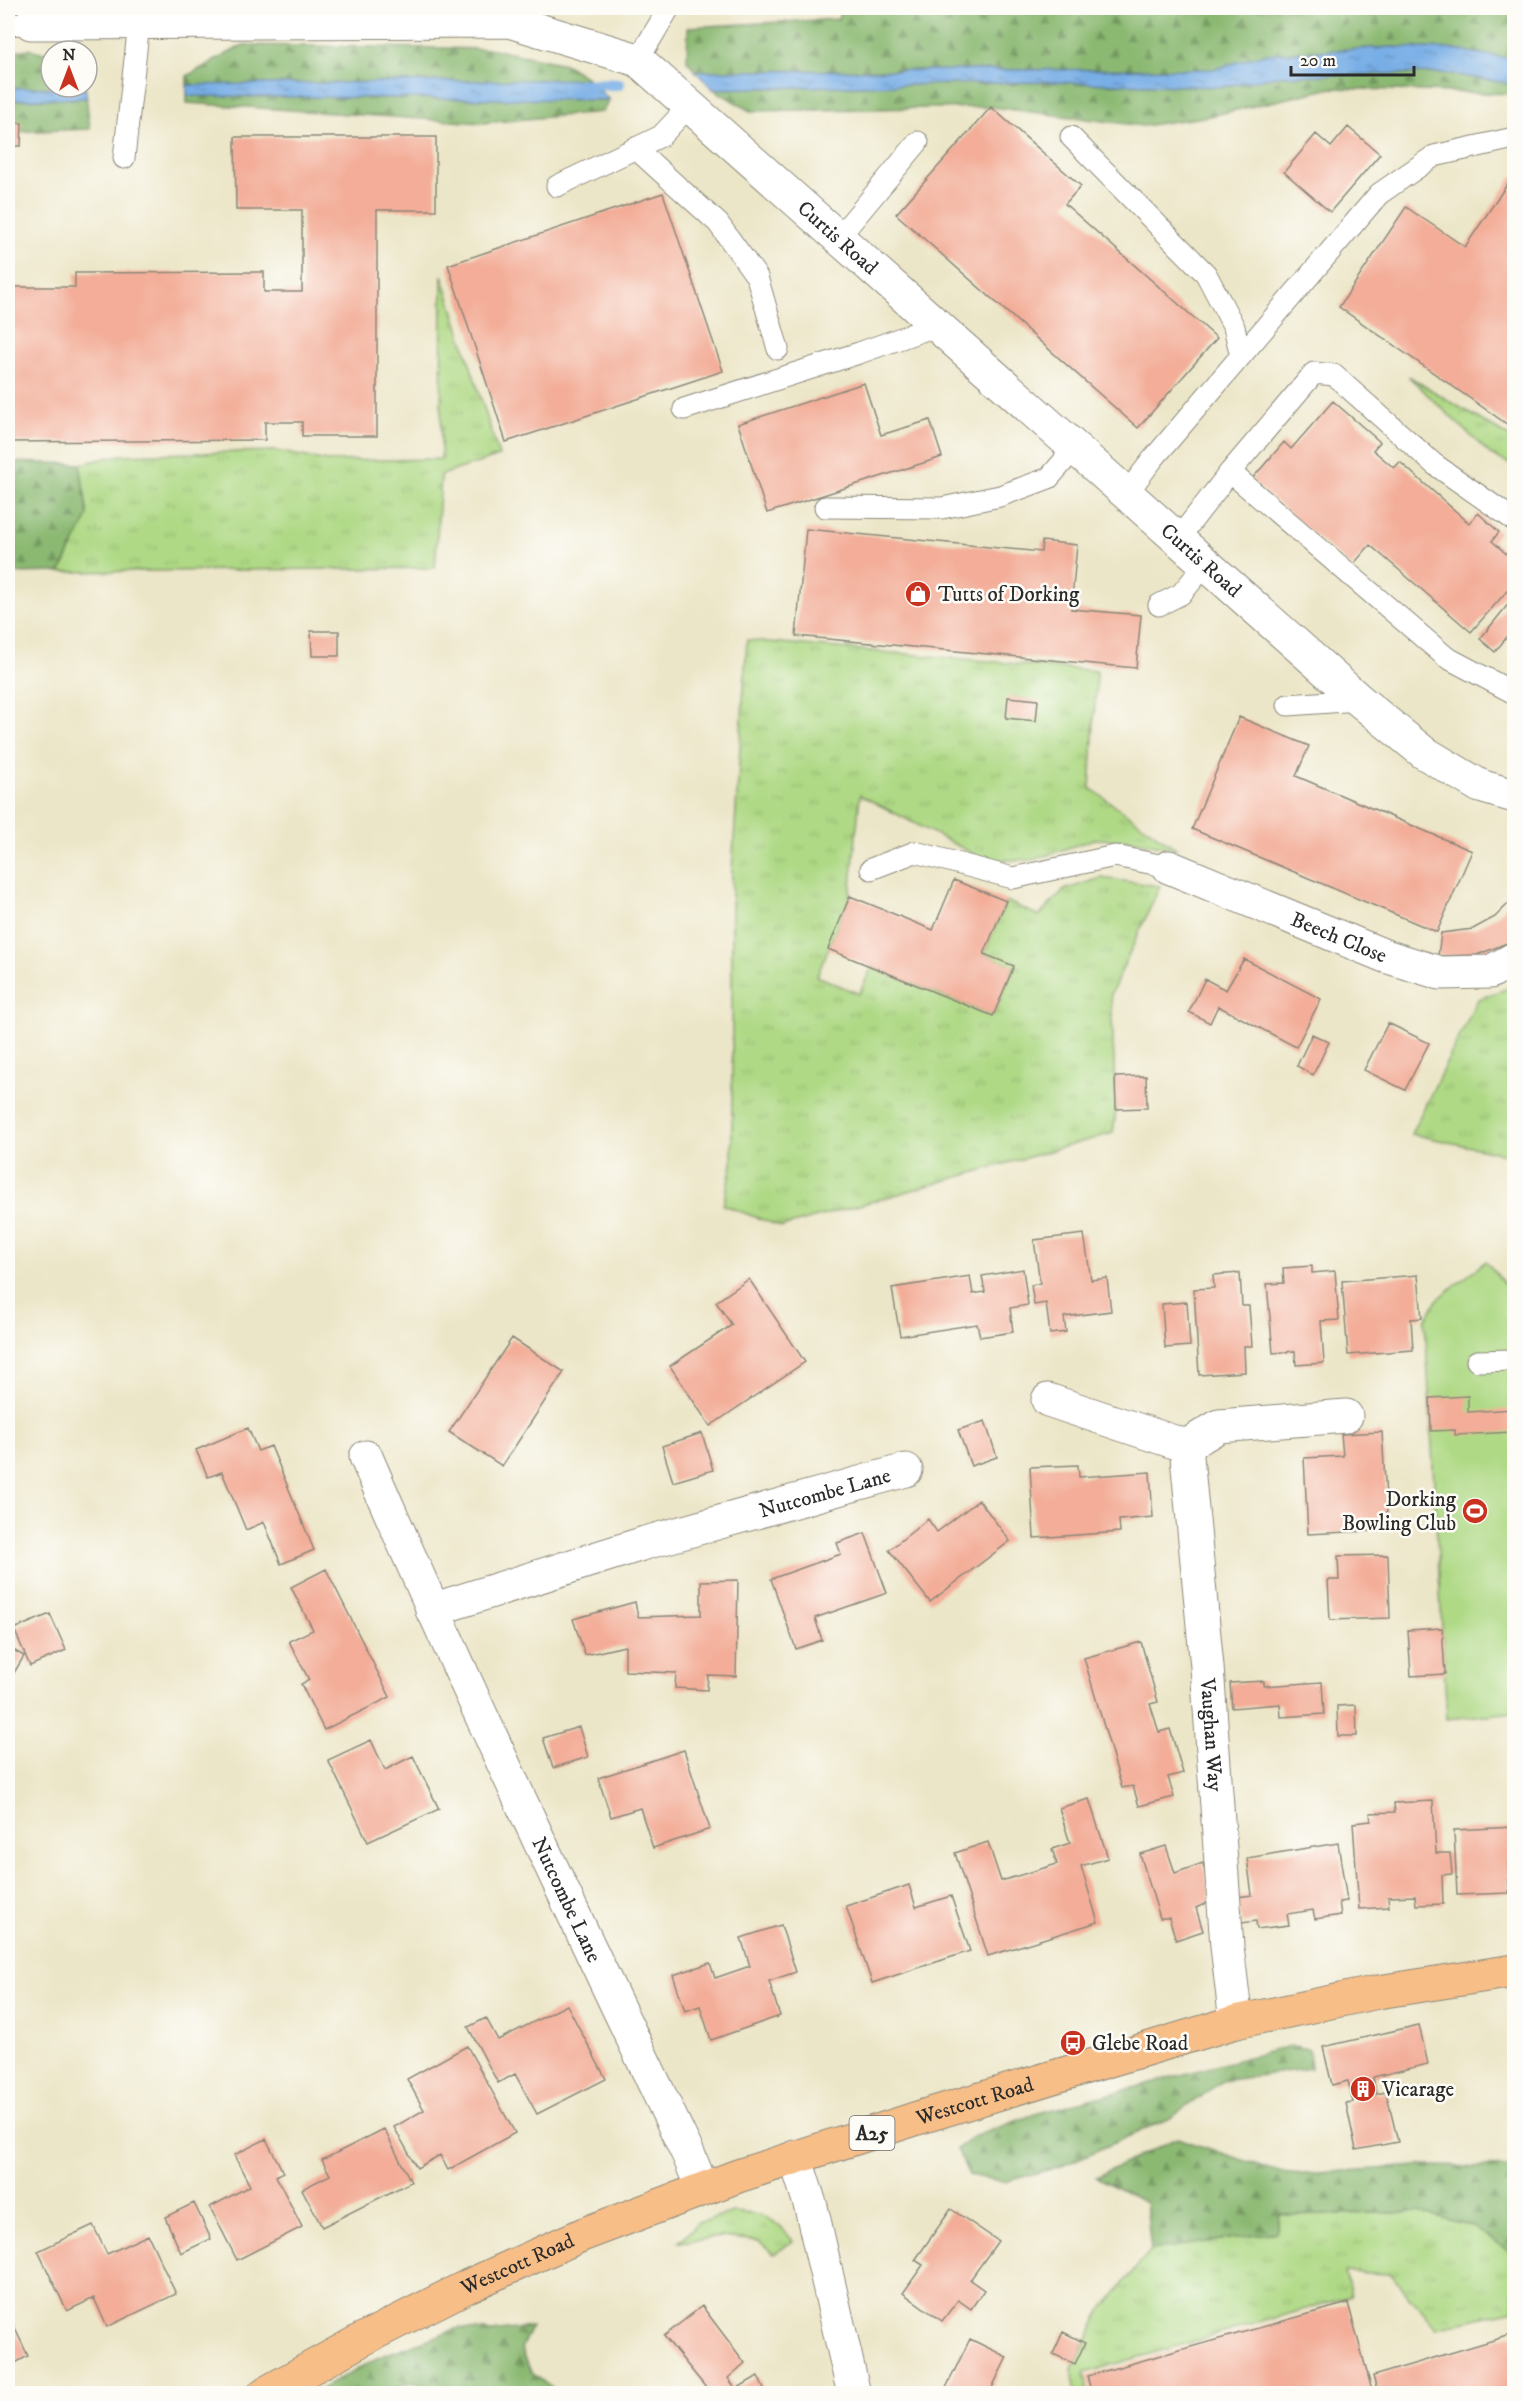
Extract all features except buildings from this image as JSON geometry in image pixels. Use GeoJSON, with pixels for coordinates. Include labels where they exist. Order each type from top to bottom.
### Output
{"type":"FeatureCollection","features":[{"type":"Feature","properties":{"kind":"main road","name":"Westcott Road"},"geometry":{"type":"LineString","coordinates":[[264,2394],[363,2339],[468,2286],[584,2234],[702,2188],[924,2116],[1236,2022],[1378,1992],[1515,1971]]}},
{"type":"Feature","properties":{"kind":"street","name":"Curtis Road"},"geometry":{"type":"LineString","coordinates":[[19,24],[140,23],[212,14],[509,21],[638,60],[1359,700],[1423,752],[1480,786],[1515,796]]}},
{"type":"Feature","properties":{"kind":"street","name":"Beech Close"},"geometry":{"type":"LineString","coordinates":[[1168,867],[1385,956],[1440,973],[1490,972],[1515,959]]}},
{"type":"Feature","properties":{"kind":"street"},"geometry":{"type":"LineString","coordinates":[[1048,1400],[1186,1446],[1219,1426],[1346,1416]]}},
{"type":"Feature","properties":{"kind":"street","name":"Vaughan Way"},"geometry":{"type":"LineString","coordinates":[[1186,1446],[1207,1667],[1227,1947],[1236,2022]]}},
{"type":"Feature","properties":{"kind":"street","name":"Nutcombe Lane"},"geometry":{"type":"LineString","coordinates":[[366,1457],[432,1610],[702,2188]]}},
{"type":"Feature","properties":{"kind":"street","name":"Nutcombe Lane"},"geometry":{"type":"LineString","coordinates":[[432,1610],[645,1543],[906,1470]]}},
{"type":"Feature","properties":{"kind":"street"},"geometry":{"type":"LineString","coordinates":[[795,2157],[811,2206],[854,2394]]}},
{"type":"Feature","properties":{"kind":"lane"},"geometry":{"type":"LineString","coordinates":[[638,60],[669,8]]}},
{"type":"Feature","properties":{"kind":"lane"},"geometry":{"type":"LineString","coordinates":[[124,158],[140,23]]}},
{"type":"Feature","properties":{"kind":"lane"},"geometry":{"type":"LineString","coordinates":[[557,186],[661,136],[690,105]]}},
{"type":"Feature","properties":{"kind":"lane"},"geometry":{"type":"LineString","coordinates":[[1071,137],[1206,274],[1234,327],[1241,356]]}},
{"type":"Feature","properties":{"kind":"lane"},"geometry":{"type":"LineString","coordinates":[[1127,493],[1153,459],[1379,194],[1434,156],[1515,138]]}},
{"type":"Feature","properties":{"kind":"lane"},"geometry":{"type":"LineString","coordinates":[[838,238],[918,142]]}},
{"type":"Feature","properties":{"kind":"lane"},"geometry":{"type":"LineString","coordinates":[[635,148],[718,223],[757,277],[778,349]]}},
{"type":"Feature","properties":{"kind":"lane"},"geometry":{"type":"LineString","coordinates":[[684,409],[935,326]]}},
{"type":"Feature","properties":{"kind":"lane"},"geometry":{"type":"LineString","coordinates":[[1178,539],[1230,472],[1314,373],[1334,375],[1434,464],[1515,520]]}},
{"type":"Feature","properties":{"kind":"lane"},"geometry":{"type":"LineString","coordinates":[[825,507],[942,508],[1000,496],[1049,478],[1074,449]]}},
{"type":"Feature","properties":{"kind":"lane"},"geometry":{"type":"LineString","coordinates":[[1230,472],[1446,657],[1515,693]]}},
{"type":"Feature","properties":{"kind":"lane"},"geometry":{"type":"LineString","coordinates":[[1159,605],[1181,594],[1205,565]]}},
{"type":"Feature","properties":{"kind":"lane"},"geometry":{"type":"LineString","coordinates":[[1288,705],[1359,700]]}},
{"type":"Feature","properties":{"kind":"lane"},"geometry":{"type":"LineString","coordinates":[[871,869],[915,852],[1013,878],[1115,856],[1168,867]]}},
{"type":"Feature","properties":{"kind":"lane"},"geometry":{"type":"LineString","coordinates":[[1478,1361],[1515,1360]]}},
{"type":"Feature","properties":{"kind":"green space"},"geometry":{"type":"Polygon","coordinates":[[[841,8],[952,8],[958,15],[1047,8],[1514,8],[1514,94],[1332,88],[1210,116],[1143,126],[991,107],[750,111],[713,89],[687,61],[688,27],[838,19],[841,8]]]}},
{"type":"Feature","properties":{"kind":"green space"},"geometry":{"type":"Polygon","coordinates":[[[243,45],[492,49],[565,64],[589,79],[609,100],[602,112],[482,123],[187,103],[187,76],[243,45]]]}},
{"type":"Feature","properties":{"kind":"green space"},"geometry":{"type":"Polygon","coordinates":[[[30,49],[39,52],[39,99],[86,99],[90,129],[8,132],[8,52],[30,49]]]}},
{"type":"Feature","properties":{"kind":"green space"},"geometry":{"type":"Polygon","coordinates":[[[442,275],[499,456],[441,475],[435,568],[60,572],[88,516],[80,464],[120,455],[276,451],[327,461],[441,459],[442,275]]]}},
{"type":"Feature","properties":{"kind":"green space"},"geometry":{"type":"Polygon","coordinates":[[[1408,376],[1514,440],[1514,466],[1490,454],[1408,376]]]}},
{"type":"Feature","properties":{"kind":"green space"},"geometry":{"type":"Polygon","coordinates":[[[8,462],[80,464],[88,516],[60,572],[8,573],[8,462]]]}},
{"type":"Feature","properties":{"kind":"green space"},"geometry":{"type":"Polygon","coordinates":[[[747,640],[1097,671],[1090,788],[1177,849],[1129,840],[1094,839],[1033,860],[985,860],[860,795],[850,896],[817,976],[859,994],[872,967],[993,1016],[1014,967],[984,954],[1006,901],[1039,916],[1064,890],[1101,878],[1160,886],[1111,994],[1116,1109],[1113,1133],[782,1227],[723,1205],[732,1165],[732,871],[747,640]]]}},
{"type":"Feature","properties":{"kind":"green space"},"geometry":{"type":"Polygon","coordinates":[[[1514,986],[1514,1156],[1411,1134],[1478,999],[1514,986]]]}},
{"type":"Feature","properties":{"kind":"green space","name":"Dorking Bowling Club"},"geometry":{"type":"Polygon","coordinates":[[[1486,1261],[1514,1296],[1514,1712],[1447,1719],[1425,1321],[1437,1300],[1486,1261]]]}},
{"type":"Feature","properties":{"kind":"green space"},"geometry":{"type":"Polygon","coordinates":[[[1290,2046],[1309,2049],[1311,2068],[1222,2081],[1172,2117],[1062,2166],[1005,2182],[969,2175],[957,2149],[973,2137],[1035,2114],[1290,2046]]]}},
{"type":"Feature","properties":{"kind":"green space"},"geometry":{"type":"Polygon","coordinates":[[[1177,2138],[1279,2172],[1304,2174],[1418,2166],[1514,2167],[1514,2255],[1473,2226],[1419,2212],[1280,2215],[1276,2232],[1151,2250],[1146,2203],[1096,2177],[1177,2138]]]}},
{"type":"Feature","properties":{"kind":"green space"},"geometry":{"type":"Polygon","coordinates":[[[733,2212],[767,2218],[779,2226],[793,2241],[774,2254],[759,2241],[721,2237],[679,2242],[698,2223],[733,2212]]]}},
{"type":"Feature","properties":{"kind":"green space"},"geometry":{"type":"Polygon","coordinates":[[[1419,2212],[1473,2226],[1514,2255],[1514,2310],[1436,2328],[1391,2274],[1345,2272],[1351,2296],[1084,2373],[1089,2393],[1074,2393],[1073,2369],[1100,2312],[1151,2250],[1276,2232],[1280,2215],[1419,2212]]]}},
{"type":"Feature","properties":{"kind":"green space"},"geometry":{"type":"Polygon","coordinates":[[[531,2327],[521,2348],[531,2372],[558,2393],[466,2393],[410,2382],[385,2393],[314,2393],[379,2357],[459,2328],[492,2332],[531,2327]]]}},
{"type":"Feature","properties":{"kind":"water"},"geometry":{"type":"Polygon","coordinates":[[[1392,47],[1449,49],[1514,59],[1514,84],[1444,73],[1276,76],[1222,87],[1046,82],[713,89],[695,71],[1214,69],[1264,54],[1392,47]]]}},
{"type":"Feature","properties":{"kind":"water"},"geometry":{"type":"Polygon","coordinates":[[[589,79],[609,100],[187,96],[187,85],[589,79]]]}},
{"type":"Feature","properties":{"kind":"water"},"geometry":{"type":"Polygon","coordinates":[[[8,88],[39,88],[39,99],[48,99],[8,100],[8,88]]]}},
{"type":"Feature","properties":{"kind":"waterway"},"geometry":{"type":"LineString","coordinates":[[578,85],[619,84]]}},
{"type":"Feature","properties":{"kind":"place","name":"Tutts of Dorking"},"geometry":{"type":"Point","coordinates":[918,594]}},
{"type":"Feature","properties":{"kind":"place","name":"Dorking Bowling Club"},"geometry":{"type":"Point","coordinates":[1475,1511]}},
{"type":"Feature","properties":{"kind":"place","name":"Glebe Road"},"geometry":{"type":"Point","coordinates":[1073,2043]}},
{"type":"Feature","properties":{"kind":"place","name":"Vicarage"},"geometry":{"type":"Point","coordinates":[1363,2089]}}]}
